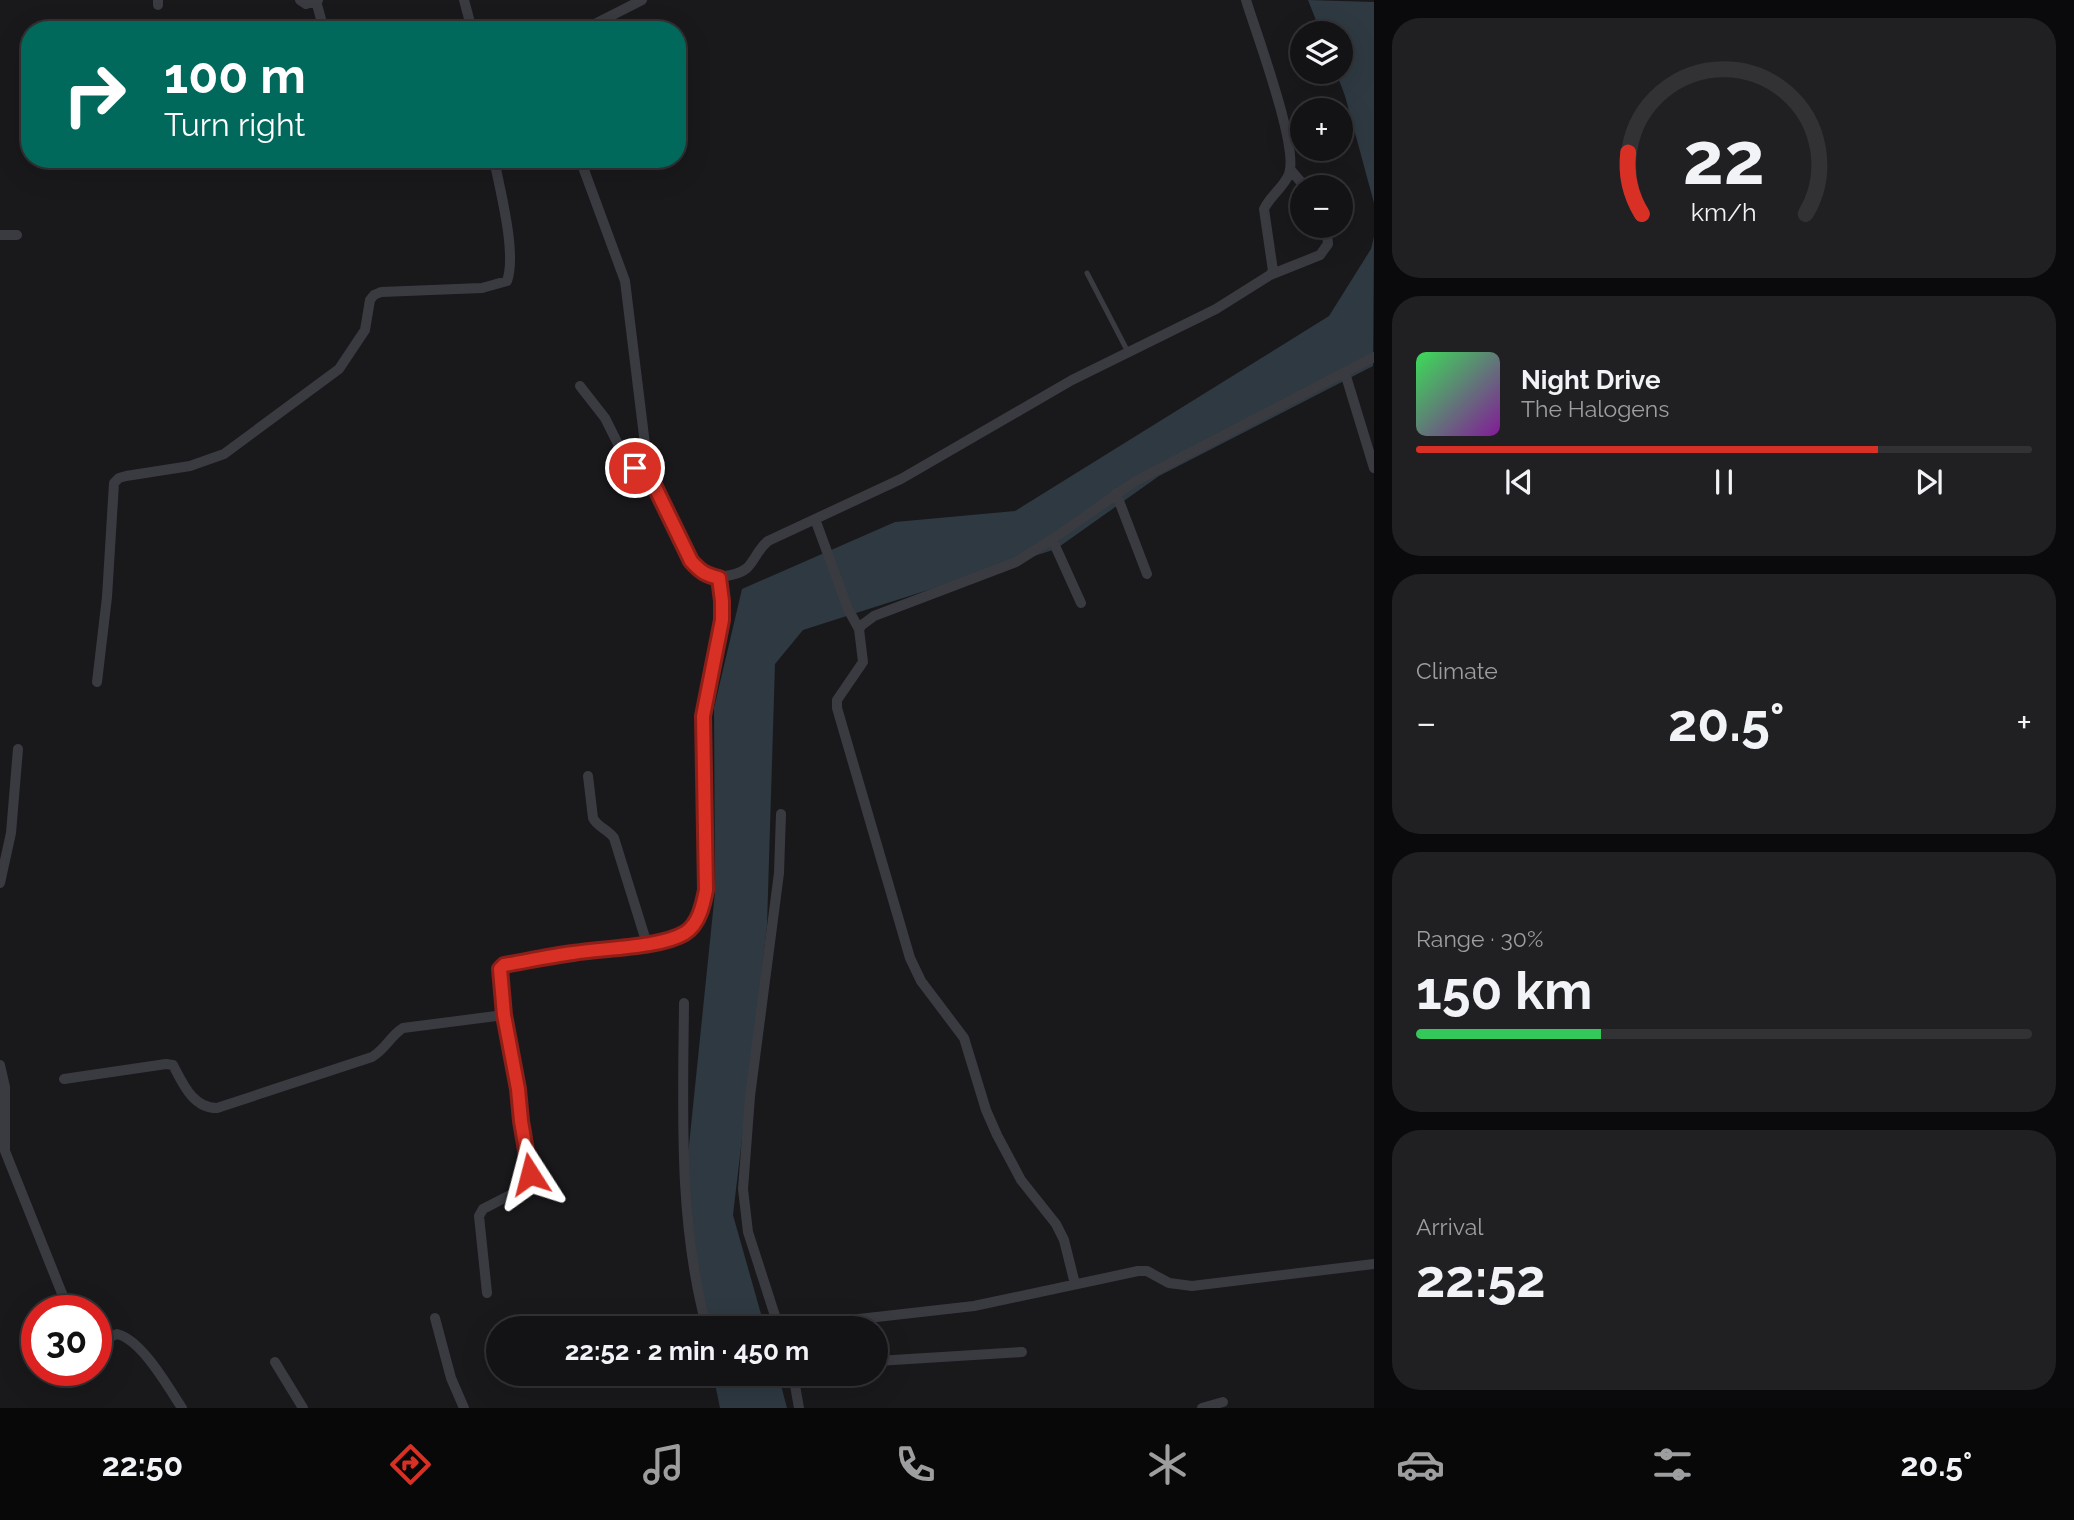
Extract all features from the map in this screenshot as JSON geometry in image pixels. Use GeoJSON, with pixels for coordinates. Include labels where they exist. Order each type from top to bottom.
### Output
{"type":"FeatureCollection","features":[{"type":"Feature","properties":{"kind":"street"},"geometry":{"type":"LineString","coordinates":[[300,0],[306,4],[317,1],[322,21]]}},
{"type":"Feature","properties":{"kind":"street"},"geometry":{"type":"LineString","coordinates":[[464,0],[470,21]]}},
{"type":"Feature","properties":{"kind":"street"},"geometry":{"type":"LineString","coordinates":[[601,21],[642,0]]}},
{"type":"Feature","properties":{"kind":"street"},"geometry":{"type":"LineString","coordinates":[[1247,0],[1288,136],[1292,160],[1285,180],[1264,209],[1273,271],[1270,275]]}},
{"type":"Feature","properties":{"kind":"street"},"geometry":{"type":"LineString","coordinates":[[97,682],[107,597],[114,483],[125,476],[190,466],[224,454],[339,369],[365,330],[370,300],[374,295],[381,292],[482,288],[507,281],[510,255],[496,168]]}},
{"type":"Feature","properties":{"kind":"street"},"geometry":{"type":"LineString","coordinates":[[583,168],[625,281],[649,477],[691,561],[707,576],[719,578],[740,573],[749,567],[760,547],[768,541],[901,480],[1072,380],[1216,309],[1270,275],[1321,255],[1328,244],[1327,238]]}},
{"type":"Feature","properties":{"kind":"street"},"geometry":{"type":"LineString","coordinates":[[1290,169],[1295,175]]}},
{"type":"Feature","properties":{"kind":"street"},"geometry":{"type":"LineString","coordinates":[[0,235],[17,235]]}},
{"type":"Feature","properties":{"kind":"street"},"geometry":{"type":"LineString","coordinates":[[859,629],[874,616],[995,571],[1052,539],[1116,493],[1374,357]]}},
{"type":"Feature","properties":{"kind":"street"},"geometry":{"type":"LineString","coordinates":[[1345,373],[1374,468]]}},
{"type":"Feature","properties":{"kind":"street"},"geometry":{"type":"LineString","coordinates":[[580,387],[605,418],[628,464],[649,477]]}},
{"type":"Feature","properties":{"kind":"street"},"geometry":{"type":"LineString","coordinates":[[1116,493],[1147,574]]}},
{"type":"Feature","properties":{"kind":"street"},"geometry":{"type":"LineString","coordinates":[[816,519],[848,609],[859,629],[863,662],[837,700],[837,708],[910,958],[921,981],[964,1038],[992,1122],[1021,1180],[1056,1224],[1064,1240],[1075,1284]]}},
{"type":"Feature","properties":{"kind":"street"},"geometry":{"type":"LineString","coordinates":[[1052,539],[1081,603]]}},
{"type":"Feature","properties":{"kind":"street"},"geometry":{"type":"LineString","coordinates":[[488,1293],[479,1216],[483,1209],[526,1187],[530,1180],[518,1089],[504,1015],[500,969],[504,965],[574,952],[647,944],[684,934],[698,917],[704,905],[706,890],[703,716],[722,620],[719,578]]}},
{"type":"Feature","properties":{"kind":"street"},"geometry":{"type":"LineString","coordinates":[[0,883],[11,833],[19,749]]}},
{"type":"Feature","properties":{"kind":"street"},"geometry":{"type":"LineString","coordinates":[[588,776],[593,818],[595,823],[614,838],[647,944]]}},
{"type":"Feature","properties":{"kind":"street"},"geometry":{"type":"LineString","coordinates":[[775,1316],[748,1232],[743,1189],[750,1097],[779,873],[781,814]]}},
{"type":"Feature","properties":{"kind":"street"},"geometry":{"type":"LineString","coordinates":[[684,1003],[683,1101],[689,1237],[704,1316]]}},
{"type":"Feature","properties":{"kind":"street"},"geometry":{"type":"LineString","coordinates":[[64,1079],[166,1063],[173,1065],[198,1104],[217,1108],[372,1057],[383,1051],[403,1028],[504,1015]]}},
{"type":"Feature","properties":{"kind":"street"},"geometry":{"type":"LineString","coordinates":[[0,1065],[5,1087],[5,1151],[63,1295]]}},
{"type":"Feature","properties":{"kind":"street"},"geometry":{"type":"LineString","coordinates":[[885,1316],[974,1306],[1147,1270],[1169,1283],[1192,1286],[1374,1264]]}},
{"type":"Feature","properties":{"kind":"street"},"geometry":{"type":"LineString","coordinates":[[435,1318],[451,1378],[464,1408]]}},
{"type":"Feature","properties":{"kind":"street"},"geometry":{"type":"LineString","coordinates":[[112,1336],[117,1334],[128,1339],[154,1365],[182,1408]]}},
{"type":"Feature","properties":{"kind":"street"},"geometry":{"type":"LineString","coordinates":[[888,1360],[1022,1352]]}},
{"type":"Feature","properties":{"kind":"street"},"geometry":{"type":"LineString","coordinates":[[275,1362],[303,1408]]}},
{"type":"Feature","properties":{"kind":"street"},"geometry":{"type":"LineString","coordinates":[[795,1386],[799,1408]]}},
{"type":"Feature","properties":{"kind":"street"},"geometry":{"type":"LineString","coordinates":[[1202,1408],[1223,1402]]}},
{"type":"Feature","properties":{"kind":"lane"},"geometry":{"type":"LineString","coordinates":[[1087,273],[1128,352]]}},
{"type":"Feature","properties":{"kind":"shaded area"},"geometry":{"type":"Polygon","coordinates":[[[1308,0],[1374,2],[1374,203],[1353,126],[1353,98],[1346,98],[1340,84],[1353,84],[1353,21],[1316,21],[1308,0]]]}},
{"type":"Feature","properties":{"kind":"shaded area"},"geometry":{"type":"Polygon","coordinates":[[[1374,237],[1373,366],[1159,476],[1056,549],[803,630],[775,664],[767,926],[733,1215],[762,1316],[703,1316],[684,1194],[715,892],[714,708],[742,589],[895,522],[1015,511],[1329,316],[1371,249],[1374,237]]]}},
{"type":"Feature","properties":{"kind":"shaded area"},"geometry":{"type":"Polygon","coordinates":[[[715,1386],[781,1386],[787,1408],[720,1408],[715,1386]]]}},
{"type":"Feature","properties":{"kind":"route"},"geometry":{"type":"LineString","coordinates":[[530,1174],[504,1015],[500,969],[504,965],[574,952],[647,944],[673,938],[689,930],[704,905],[703,716],[722,620],[719,578],[707,576],[691,561],[654,485],[649,477],[635,468]]}}]}
